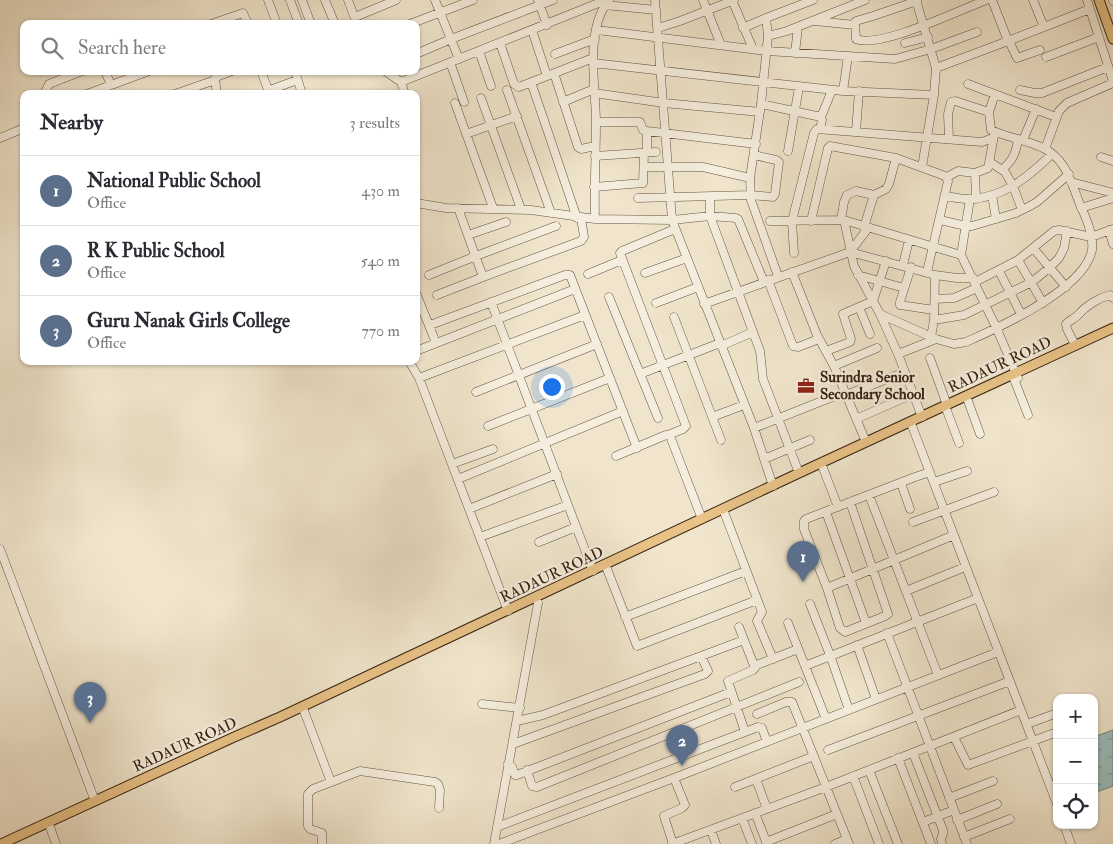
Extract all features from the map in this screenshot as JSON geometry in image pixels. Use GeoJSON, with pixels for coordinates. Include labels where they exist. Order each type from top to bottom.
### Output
{"type":"FeatureCollection","features":[{"type":"Feature","properties":{"kind":"main road"},"geometry":{"type":"LineString","coordinates":[[1099,0],[1113,39]]}},
{"type":"Feature","properties":{"kind":"main road","name":"RADAUR ROAD"},"geometry":{"type":"LineString","coordinates":[[14,844],[538,603],[799,473],[922,417],[968,401],[1113,328]]}},
{"type":"Feature","properties":{"kind":"main road","name":"RADAUR ROAD"},"geometry":{"type":"LineString","coordinates":[[2,844],[280,717],[702,519],[823,468],[947,408],[1113,333]]}},
{"type":"Feature","properties":{"kind":"street"},"geometry":{"type":"LineString","coordinates":[[268,0],[276,20]]}},
{"type":"Feature","properties":{"kind":"street"},"geometry":{"type":"LineString","coordinates":[[290,0],[298,20]]}},
{"type":"Feature","properties":{"kind":"street"},"geometry":{"type":"LineString","coordinates":[[302,0],[310,20]]}},
{"type":"Feature","properties":{"kind":"street"},"geometry":{"type":"LineString","coordinates":[[325,0],[333,20]]}},
{"type":"Feature","properties":{"kind":"street"},"geometry":{"type":"LineString","coordinates":[[348,0],[356,20],[396,0]]}},
{"type":"Feature","properties":{"kind":"street"},"geometry":{"type":"LineString","coordinates":[[435,0],[459,59]]}},
{"type":"Feature","properties":{"kind":"street"},"geometry":{"type":"LineString","coordinates":[[420,20],[473,0]]}},
{"type":"Feature","properties":{"kind":"street"},"geometry":{"type":"LineString","coordinates":[[420,52],[539,3],[554,0]]}},
{"type":"Feature","properties":{"kind":"street"},"geometry":{"type":"LineString","coordinates":[[655,0],[672,220],[754,428],[773,486]]}},
{"type":"Feature","properties":{"kind":"street"},"geometry":{"type":"LineString","coordinates":[[703,0],[721,45]]}},
{"type":"Feature","properties":{"kind":"street"},"geometry":{"type":"LineString","coordinates":[[658,28],[733,0],[753,49]]}},
{"type":"Feature","properties":{"kind":"street"},"geometry":{"type":"LineString","coordinates":[[743,28],[813,0]]}},
{"type":"Feature","properties":{"kind":"street"},"geometry":{"type":"LineString","coordinates":[[768,36],[798,27],[865,0]]}},
{"type":"Feature","properties":{"kind":"street"},"geometry":{"type":"LineString","coordinates":[[922,167],[934,96],[936,68],[925,25],[916,0],[855,22],[856,39],[860,41],[877,40],[925,25],[984,0]]}},
{"type":"Feature","properties":{"kind":"street"},"geometry":{"type":"LineString","coordinates":[[992,0],[1016,58],[1040,50]]}},
{"type":"Feature","properties":{"kind":"street"},"geometry":{"type":"LineString","coordinates":[[1033,0],[1044,27]]}},
{"type":"Feature","properties":{"kind":"street"},"geometry":{"type":"LineString","coordinates":[[945,196],[973,199],[992,195],[1013,186],[1029,176],[1049,152],[1056,117],[1063,105],[1113,82],[1087,0]]}},
{"type":"Feature","properties":{"kind":"street"},"geometry":{"type":"LineString","coordinates":[[420,74],[604,2],[656,10]]}},
{"type":"Feature","properties":{"kind":"street"},"geometry":{"type":"LineString","coordinates":[[594,219],[596,122],[593,61],[595,39],[604,2]]}},
{"type":"Feature","properties":{"kind":"street"},"geometry":{"type":"LineString","coordinates":[[539,3],[547,24]]}},
{"type":"Feature","properties":{"kind":"street"},"geometry":{"type":"LineString","coordinates":[[936,68],[1090,8]]}},
{"type":"Feature","properties":{"kind":"street"},"geometry":{"type":"LineString","coordinates":[[222,20],[242,13],[246,20]]}},
{"type":"Feature","properties":{"kind":"street"},"geometry":{"type":"LineString","coordinates":[[766,18],[767,51],[761,108],[750,178],[753,206],[778,276]]}},
{"type":"Feature","properties":{"kind":"street"},"geometry":{"type":"LineString","coordinates":[[813,20],[855,25]]}},
{"type":"Feature","properties":{"kind":"street"},"geometry":{"type":"LineString","coordinates":[[795,53],[798,27]]}},
{"type":"Feature","properties":{"kind":"street"},"geometry":{"type":"LineString","coordinates":[[532,30],[564,102],[578,147],[581,149],[595,146]]}},
{"type":"Feature","properties":{"kind":"street"},"geometry":{"type":"LineString","coordinates":[[597,30],[767,51],[895,59],[931,49],[977,32]]}},
{"type":"Feature","properties":{"kind":"street"},"geometry":{"type":"LineString","coordinates":[[905,43],[928,37]]}},
{"type":"Feature","properties":{"kind":"street"},"geometry":{"type":"LineString","coordinates":[[1046,57],[1099,37]]}},
{"type":"Feature","properties":{"kind":"street"},"geometry":{"type":"LineString","coordinates":[[555,54],[595,39]]}},
{"type":"Feature","properties":{"kind":"street"},"geometry":{"type":"LineString","coordinates":[[500,43],[515,86],[519,87],[550,74],[593,61],[660,71],[799,87],[934,96]]}},
{"type":"Feature","properties":{"kind":"street"},"geometry":{"type":"LineString","coordinates":[[479,51],[491,86]]}},
{"type":"Feature","properties":{"kind":"street"},"geometry":{"type":"LineString","coordinates":[[843,91],[848,56]]}},
{"type":"Feature","properties":{"kind":"street"},"geometry":{"type":"LineString","coordinates":[[450,62],[464,102]]}},
{"type":"Feature","properties":{"kind":"street"},"geometry":{"type":"LineString","coordinates":[[1020,90],[1042,93],[1108,67]]}},
{"type":"Feature","properties":{"kind":"street"},"geometry":{"type":"LineString","coordinates":[[46,90],[49,84],[72,75]]}},
{"type":"Feature","properties":{"kind":"street"},"geometry":{"type":"LineString","coordinates":[[107,75],[111,85]]}},
{"type":"Feature","properties":{"kind":"street"},"geometry":{"type":"LineString","coordinates":[[98,90],[138,75]]}},
{"type":"Feature","properties":{"kind":"street"},"geometry":{"type":"LineString","coordinates":[[262,75],[270,90],[297,80]]}},
{"type":"Feature","properties":{"kind":"street"},"geometry":{"type":"LineString","coordinates":[[296,75],[301,90]]}},
{"type":"Feature","properties":{"kind":"street"},"geometry":{"type":"LineString","coordinates":[[391,75],[401,82],[404,90]]}},
{"type":"Feature","properties":{"kind":"street"},"geometry":{"type":"LineString","coordinates":[[401,82],[418,75]]}},
{"type":"Feature","properties":{"kind":"street"},"geometry":{"type":"LineString","coordinates":[[184,90],[216,76],[217,90]]}},
{"type":"Feature","properties":{"kind":"street"},"geometry":{"type":"LineString","coordinates":[[437,295],[581,241],[584,237],[531,82]]}},
{"type":"Feature","properties":{"kind":"street"},"geometry":{"type":"LineString","coordinates":[[968,84],[1056,117]]}},
{"type":"Feature","properties":{"kind":"street"},"geometry":{"type":"LineString","coordinates":[[788,151],[799,87]]}},
{"type":"Feature","properties":{"kind":"street"},"geometry":{"type":"LineString","coordinates":[[508,90],[550,213]]}},
{"type":"Feature","properties":{"kind":"street"},"geometry":{"type":"LineString","coordinates":[[820,129],[821,117],[832,90]]}},
{"type":"Feature","properties":{"kind":"street"},"geometry":{"type":"LineString","coordinates":[[564,102],[594,91],[664,103],[795,111],[821,117]]}},
{"type":"Feature","properties":{"kind":"street"},"geometry":{"type":"LineString","coordinates":[[856,132],[859,91]]}},
{"type":"Feature","properties":{"kind":"street"},"geometry":{"type":"LineString","coordinates":[[947,178],[958,171],[975,173],[988,168],[994,135],[990,128],[989,112],[995,94]]}},
{"type":"Feature","properties":{"kind":"street"},"geometry":{"type":"LineString","coordinates":[[481,98],[521,209]]}},
{"type":"Feature","properties":{"kind":"street"},"geometry":{"type":"LineString","coordinates":[[949,139],[948,114],[951,102],[955,101],[989,112]]}},
{"type":"Feature","properties":{"kind":"street"},"geometry":{"type":"LineString","coordinates":[[455,103],[493,208]]}},
{"type":"Feature","properties":{"kind":"street"},"geometry":{"type":"LineString","coordinates":[[1002,170],[1014,157],[1020,140],[1036,109]]}},
{"type":"Feature","properties":{"kind":"street"},"geometry":{"type":"LineString","coordinates":[[466,134],[517,116]]}},
{"type":"Feature","properties":{"kind":"street"},"geometry":{"type":"LineString","coordinates":[[596,122],[640,122],[643,130],[647,131],[756,144]]}},
{"type":"Feature","properties":{"kind":"street"},"geometry":{"type":"LineString","coordinates":[[0,138],[20,130]]}},
{"type":"Feature","properties":{"kind":"street"},"geometry":{"type":"LineString","coordinates":[[794,253],[792,221],[815,130],[982,142],[994,135],[1020,140],[1049,152],[1064,165],[1091,237],[1092,250],[1087,264],[1066,287],[1043,303],[996,327],[954,344],[934,338],[880,314]]}},
{"type":"Feature","properties":{"kind":"street"},"geometry":{"type":"LineString","coordinates":[[594,187],[641,184],[644,181],[647,131]]}},
{"type":"Feature","properties":{"kind":"street"},"geometry":{"type":"LineString","coordinates":[[811,221],[828,147],[832,146],[896,158],[947,178]]}},
{"type":"Feature","properties":{"kind":"street"},"geometry":{"type":"LineString","coordinates":[[595,156],[656,152]]}},
{"type":"Feature","properties":{"kind":"street"},"geometry":{"type":"LineString","coordinates":[[638,198],[751,195],[770,198],[774,196],[779,164],[776,160],[754,154]]}},
{"type":"Feature","properties":{"kind":"street"},"geometry":{"type":"LineString","coordinates":[[1101,157],[1113,161]]}},
{"type":"Feature","properties":{"kind":"street"},"geometry":{"type":"LineString","coordinates":[[896,158],[889,184],[886,188],[874,195],[856,192],[847,195],[843,220],[850,252],[858,275],[880,314],[898,354],[922,417]]}},
{"type":"Feature","properties":{"kind":"street"},"geometry":{"type":"LineString","coordinates":[[990,162],[1002,170],[1013,186],[1022,210]]}},
{"type":"Feature","properties":{"kind":"street"},"geometry":{"type":"LineString","coordinates":[[645,167],[703,167],[750,178]]}},
{"type":"Feature","properties":{"kind":"street"},"geometry":{"type":"LineString","coordinates":[[975,173],[973,199],[961,255],[996,327],[1016,377],[1028,415]]}},
{"type":"Feature","properties":{"kind":"street"},"geometry":{"type":"LineString","coordinates":[[934,338],[935,299],[931,273],[947,178]]}},
{"type":"Feature","properties":{"kind":"street"},"geometry":{"type":"LineString","coordinates":[[1070,178],[1113,193]]}},
{"type":"Feature","properties":{"kind":"street"},"geometry":{"type":"LineString","coordinates":[[940,220],[966,226],[996,219],[1022,210],[1037,202],[1070,178]]}},
{"type":"Feature","properties":{"kind":"street"},"geometry":{"type":"LineString","coordinates":[[850,252],[866,227],[874,195]]}},
{"type":"Feature","properties":{"kind":"street"},"geometry":{"type":"LineString","coordinates":[[992,195],[996,219]]}},
{"type":"Feature","properties":{"kind":"street"},"geometry":{"type":"LineString","coordinates":[[710,197],[710,216],[754,332],[761,356],[762,375],[799,473]]}},
{"type":"Feature","properties":{"kind":"street"},"geometry":{"type":"LineString","coordinates":[[1081,208],[1113,198]]}},
{"type":"Feature","properties":{"kind":"street"},"geometry":{"type":"LineString","coordinates":[[420,204],[436,207],[521,209],[594,219],[672,220],[710,216],[738,219],[793,346],[798,347],[819,339]]}},
{"type":"Feature","properties":{"kind":"street"},"geometry":{"type":"LineString","coordinates":[[458,208],[483,277]]}},
{"type":"Feature","properties":{"kind":"street"},"geometry":{"type":"LineString","coordinates":[[770,221],[843,220],[961,255]]}},
{"type":"Feature","properties":{"kind":"street"},"geometry":{"type":"LineString","coordinates":[[468,235],[506,222]]}},
{"type":"Feature","properties":{"kind":"street"},"geometry":{"type":"LineString","coordinates":[[429,275],[556,226]]}},
{"type":"Feature","properties":{"kind":"street"},"geometry":{"type":"LineString","coordinates":[[616,456],[683,430],[686,426],[620,253],[675,229]]}},
{"type":"Feature","properties":{"kind":"street"},"geometry":{"type":"LineString","coordinates":[[935,299],[954,298],[975,283],[1018,260],[1054,231],[1091,237],[1111,229],[1113,244]]}},
{"type":"Feature","properties":{"kind":"street"},"geometry":{"type":"LineString","coordinates":[[934,320],[960,316],[1032,282],[1049,268],[1063,251],[1067,232]]}},
{"type":"Feature","properties":{"kind":"street"},"geometry":{"type":"LineString","coordinates":[[909,240],[904,288],[900,302],[902,306],[934,310]]}},
{"type":"Feature","properties":{"kind":"street"},"geometry":{"type":"LineString","coordinates":[[1034,249],[1066,287]]}},
{"type":"Feature","properties":{"kind":"street"},"geometry":{"type":"LineString","coordinates":[[704,304],[778,276],[850,252],[975,283]]}},
{"type":"Feature","properties":{"kind":"street"},"geometry":{"type":"LineString","coordinates":[[645,273],[687,258]]}},
{"type":"Feature","properties":{"kind":"street"},"geometry":{"type":"LineString","coordinates":[[588,274],[622,260]]}},
{"type":"Feature","properties":{"kind":"street"},"geometry":{"type":"LineString","coordinates":[[1018,260],[1043,303]]}},
{"type":"Feature","properties":{"kind":"street"},"geometry":{"type":"LineString","coordinates":[[873,301],[886,261]]}},
{"type":"Feature","properties":{"kind":"street"},"geometry":{"type":"LineString","coordinates":[[1000,271],[1021,314]]}},
{"type":"Feature","properties":{"kind":"street"},"geometry":{"type":"LineString","coordinates":[[792,272],[819,339],[834,366],[866,442]]}},
{"type":"Feature","properties":{"kind":"street"},"geometry":{"type":"LineString","coordinates":[[430,325],[568,274],[570,275],[637,448]]}},
{"type":"Feature","properties":{"kind":"street"},"geometry":{"type":"LineString","coordinates":[[858,275],[904,288]]}},
{"type":"Feature","properties":{"kind":"street"},"geometry":{"type":"LineString","coordinates":[[656,303],[698,287]]}},
{"type":"Feature","properties":{"kind":"street"},"geometry":{"type":"LineString","coordinates":[[420,349],[575,289]]}},
{"type":"Feature","properties":{"kind":"street"},"geometry":{"type":"LineString","coordinates":[[1075,346],[1066,329],[1066,324],[1079,314],[1083,308],[1112,295]]}},
{"type":"Feature","properties":{"kind":"street"},"geometry":{"type":"LineString","coordinates":[[609,296],[658,418]]}},
{"type":"Feature","properties":{"kind":"street"},"geometry":{"type":"LineString","coordinates":[[826,351],[850,342],[851,339],[843,314],[873,301]]}},
{"type":"Feature","properties":{"kind":"street"},"geometry":{"type":"LineString","coordinates":[[420,302],[436,343]]}},
{"type":"Feature","properties":{"kind":"street"},"geometry":{"type":"LineString","coordinates":[[491,302],[592,571]]}},
{"type":"Feature","properties":{"kind":"street"},"geometry":{"type":"LineString","coordinates":[[859,306],[870,334]]}},
{"type":"Feature","properties":{"kind":"street"},"geometry":{"type":"LineString","coordinates":[[420,378],[585,315]]}},
{"type":"Feature","properties":{"kind":"street"},"geometry":{"type":"LineString","coordinates":[[674,317],[721,440]]}},
{"type":"Feature","properties":{"kind":"street"},"geometry":{"type":"LineString","coordinates":[[640,374],[754,332]]}},
{"type":"Feature","properties":{"kind":"street"},"geometry":{"type":"LineString","coordinates":[[898,354],[934,338]]}},
{"type":"Feature","properties":{"kind":"street"},"geometry":{"type":"LineString","coordinates":[[476,392],[598,344]]}},
{"type":"Feature","properties":{"kind":"street"},"geometry":{"type":"LineString","coordinates":[[834,366],[877,348]]}},
{"type":"Feature","properties":{"kind":"street"},"geometry":{"type":"LineString","coordinates":[[930,358],[959,443]]}},
{"type":"Feature","properties":{"kind":"street"},"geometry":{"type":"LineString","coordinates":[[412,365],[420,378],[508,611]]}},
{"type":"Feature","properties":{"kind":"street"},"geometry":{"type":"LineString","coordinates":[[754,428],[905,372]]}},
{"type":"Feature","properties":{"kind":"street"},"geometry":{"type":"LineString","coordinates":[[488,426],[610,378]]}},
{"type":"Feature","properties":{"kind":"street"},"geometry":{"type":"LineString","coordinates":[[856,419],[913,394]]}},
{"type":"Feature","properties":{"kind":"street"},"geometry":{"type":"LineString","coordinates":[[968,401],[980,434]]}},
{"type":"Feature","properties":{"kind":"street"},"geometry":{"type":"LineString","coordinates":[[712,418],[744,405]]}},
{"type":"Feature","properties":{"kind":"street"},"geometry":{"type":"LineString","coordinates":[[458,479],[623,411]]}},
{"type":"Feature","properties":{"kind":"street"},"geometry":{"type":"LineString","coordinates":[[912,426],[1053,793]]}},
{"type":"Feature","properties":{"kind":"street"},"geometry":{"type":"LineString","coordinates":[[668,435],[672,439],[702,519]]}},
{"type":"Feature","properties":{"kind":"street"},"geometry":{"type":"LineString","coordinates":[[764,459],[810,440]]}},
{"type":"Feature","properties":{"kind":"street"},"geometry":{"type":"LineString","coordinates":[[452,464],[493,449]]}},
{"type":"Feature","properties":{"kind":"street"},"geometry":{"type":"LineString","coordinates":[[823,468],[838,507]]}},
{"type":"Feature","properties":{"kind":"street"},"geometry":{"type":"LineString","coordinates":[[934,482],[967,470]]}},
{"type":"Feature","properties":{"kind":"street"},"geometry":{"type":"LineString","coordinates":[[850,502],[888,614],[845,632],[841,629],[803,524],[806,519],[826,512],[850,502],[930,472]]}},
{"type":"Feature","properties":{"kind":"street"},"geometry":{"type":"LineString","coordinates":[[469,509],[557,474]]}},
{"type":"Feature","properties":{"kind":"street"},"geometry":{"type":"LineString","coordinates":[[901,483],[910,509]]}},
{"type":"Feature","properties":{"kind":"street"},"geometry":{"type":"LineString","coordinates":[[913,522],[994,492]]}},
{"type":"Feature","properties":{"kind":"street"},"geometry":{"type":"LineString","coordinates":[[870,495],[938,675]]}},
{"type":"Feature","properties":{"kind":"street"},"geometry":{"type":"LineString","coordinates":[[480,537],[568,505]]}},
{"type":"Feature","properties":{"kind":"street"},"geometry":{"type":"LineString","coordinates":[[724,511],[762,614],[757,621],[773,659]]}},
{"type":"Feature","properties":{"kind":"street"},"geometry":{"type":"LineString","coordinates":[[826,512],[866,623]]}},
{"type":"Feature","properties":{"kind":"street"},"geometry":{"type":"LineString","coordinates":[[539,542],[576,527]]}},
{"type":"Feature","properties":{"kind":"street"},"geometry":{"type":"LineString","coordinates":[[827,588],[894,562],[954,535]]}},
{"type":"Feature","properties":{"kind":"street"},"geometry":{"type":"LineString","coordinates":[[0,549],[95,800]]}},
{"type":"Feature","properties":{"kind":"street"},"geometry":{"type":"LineString","coordinates":[[906,591],[966,567]]}},
{"type":"Feature","properties":{"kind":"street"},"geometry":{"type":"LineString","coordinates":[[607,569],[637,646],[757,600]]}},
{"type":"Feature","properties":{"kind":"street"},"geometry":{"type":"LineString","coordinates":[[625,617],[746,571]]}},
{"type":"Feature","properties":{"kind":"street"},"geometry":{"type":"LineString","coordinates":[[805,666],[978,598]]}},
{"type":"Feature","properties":{"kind":"street"},"geometry":{"type":"LineString","coordinates":[[494,844],[538,603]]}},
{"type":"Feature","properties":{"kind":"street"},"geometry":{"type":"LineString","coordinates":[[810,604],[849,710]]}},
{"type":"Feature","properties":{"kind":"street"},"geometry":{"type":"LineString","coordinates":[[788,623],[826,719]]}},
{"type":"Feature","properties":{"kind":"street"},"geometry":{"type":"LineString","coordinates":[[739,627],[755,668],[728,680],[745,732]]}},
{"type":"Feature","properties":{"kind":"street"},"geometry":{"type":"LineString","coordinates":[[887,633],[966,841],[1010,819]]}},
{"type":"Feature","properties":{"kind":"street"},"geometry":{"type":"LineString","coordinates":[[517,721],[543,714],[744,640]]}},
{"type":"Feature","properties":{"kind":"street"},"geometry":{"type":"LineString","coordinates":[[857,645],[876,699]]}},
{"type":"Feature","properties":{"kind":"street"},"geometry":{"type":"LineString","coordinates":[[754,666],[798,649]]}},
{"type":"Feature","properties":{"kind":"street"},"geometry":{"type":"LineString","coordinates":[[499,844],[998,652]]}},
{"type":"Feature","properties":{"kind":"street"},"geometry":{"type":"LineString","coordinates":[[513,744],[705,674],[708,671],[701,656]]}},
{"type":"Feature","properties":{"kind":"street"},"geometry":{"type":"LineString","coordinates":[[828,750],[1010,681]]}},
{"type":"Feature","properties":{"kind":"street"},"geometry":{"type":"LineString","coordinates":[[527,770],[532,786],[537,787],[799,682]]}},
{"type":"Feature","properties":{"kind":"street"},"geometry":{"type":"LineString","coordinates":[[508,764],[512,767],[515,775],[731,692]]}},
{"type":"Feature","properties":{"kind":"street"},"geometry":{"type":"LineString","coordinates":[[757,714],[786,702],[792,702],[848,842],[834,844]]}},
{"type":"Feature","properties":{"kind":"street"},"geometry":{"type":"LineString","coordinates":[[482,704],[520,708]]}},
{"type":"Feature","properties":{"kind":"street"},"geometry":{"type":"LineString","coordinates":[[304,710],[331,782]]}},
{"type":"Feature","properties":{"kind":"street"},"geometry":{"type":"LineString","coordinates":[[674,778],[685,805],[664,816],[672,844],[683,842],[1021,710]]}},
{"type":"Feature","properties":{"kind":"street"},"geometry":{"type":"LineString","coordinates":[[1027,724],[1053,714]]}},
{"type":"Feature","properties":{"kind":"street"},"geometry":{"type":"LineString","coordinates":[[497,827],[760,726],[767,742]]}},
{"type":"Feature","properties":{"kind":"street"},"geometry":{"type":"LineString","coordinates":[[954,737],[968,766],[1053,734]]}},
{"type":"Feature","properties":{"kind":"street"},"geometry":{"type":"LineString","coordinates":[[913,752],[938,816],[943,833],[942,844]]}},
{"type":"Feature","properties":{"kind":"street"},"geometry":{"type":"LineString","coordinates":[[735,787],[814,756]]}},
{"type":"Feature","properties":{"kind":"street"},"geometry":{"type":"LineString","coordinates":[[898,758],[931,844]]}},
{"type":"Feature","properties":{"kind":"street"},"geometry":{"type":"LineString","coordinates":[[870,770],[898,844]]}},
{"type":"Feature","properties":{"kind":"street"},"geometry":{"type":"LineString","coordinates":[[322,844],[322,833],[309,828],[308,797],[310,791],[355,772],[367,771],[435,782],[440,790],[439,808]]}},
{"type":"Feature","properties":{"kind":"street"},"geometry":{"type":"LineString","coordinates":[[853,776],[879,844]]}},
{"type":"Feature","properties":{"kind":"street"},"geometry":{"type":"LineString","coordinates":[[756,779],[767,808]]}},
{"type":"Feature","properties":{"kind":"street"},"geometry":{"type":"LineString","coordinates":[[949,798],[993,781]]}},
{"type":"Feature","properties":{"kind":"street"},"geometry":{"type":"LineString","coordinates":[[957,820],[997,804]]}},
{"type":"Feature","properties":{"kind":"street"},"geometry":{"type":"LineString","coordinates":[[923,822],[954,810]]}},
{"type":"Feature","properties":{"kind":"street"},"geometry":{"type":"LineString","coordinates":[[755,813],[766,842]]}},
{"type":"Feature","properties":{"kind":"street"},"geometry":{"type":"LineString","coordinates":[[742,818],[752,844],[766,842],[837,814]]}},
{"type":"Feature","properties":{"kind":"street"},"geometry":{"type":"LineString","coordinates":[[50,827],[56,844]]}},
{"type":"Feature","properties":{"kind":"street"},"geometry":{"type":"LineString","coordinates":[[1065,829],[1071,844]]}},
{"type":"Feature","properties":{"kind":"street"},"geometry":{"type":"LineString","coordinates":[[711,830],[716,844]]}},
{"type":"Feature","properties":{"kind":"water"},"geometry":{"type":"Polygon","coordinates":[[[1113,730],[1113,786],[1098,792],[1098,739],[1098,736],[1113,730]]]}},
{"type":"Feature","properties":{"kind":"place","name":"Surindra Senior Secondary School"},"geometry":{"type":"Point","coordinates":[806,386]}},
{"type":"Feature","properties":{"kind":"place","name":"National Public School"},"geometry":{"type":"Point","coordinates":[803,582]}},
{"type":"Feature","properties":{"kind":"place","name":"Guru Nanak Girls College"},"geometry":{"type":"Point","coordinates":[90,723]}},
{"type":"Feature","properties":{"kind":"place","name":"R K Public School"},"geometry":{"type":"Point","coordinates":[682,766]}}]}
